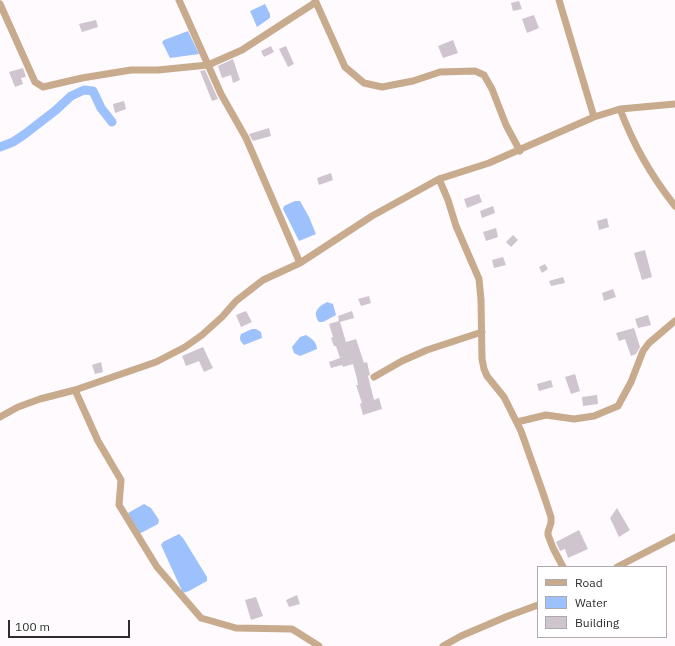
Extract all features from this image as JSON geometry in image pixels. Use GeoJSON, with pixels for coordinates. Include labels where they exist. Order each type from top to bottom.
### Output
{"type":"FeatureCollection","features":[{"type":"Feature","properties":{"kind":"street"},"geometry":{"type":"LineString","coordinates":[[179,0],[221,94],[246,138],[300,263]]}},
{"type":"Feature","properties":{"kind":"street"},"geometry":{"type":"LineString","coordinates":[[559,0],[594,117]]}},
{"type":"Feature","properties":{"kind":"street"},"geometry":{"type":"LineString","coordinates":[[0,4],[35,82],[43,87],[82,78],[131,70],[170,69],[208,65],[242,50],[315,1],[345,67],[364,84],[382,87],[440,72],[475,71],[484,76],[492,89],[506,125],[520,151]]}},
{"type":"Feature","properties":{"kind":"street"},"geometry":{"type":"LineString","coordinates":[[0,417],[18,407],[40,399],[75,390],[156,362],[185,347],[202,336],[236,301],[263,280],[300,263],[372,216],[439,179],[489,163],[520,151],[594,117],[620,109],[675,104]]}},
{"type":"Feature","properties":{"kind":"street"},"geometry":{"type":"LineString","coordinates":[[620,109],[626,125],[658,184],[675,206]]}},
{"type":"Feature","properties":{"kind":"street"},"geometry":{"type":"LineString","coordinates":[[439,179],[448,200],[456,226],[479,279],[484,369],[487,376],[504,397],[517,422],[544,493],[551,517],[548,535],[562,566]]}},
{"type":"Feature","properties":{"kind":"street"},"geometry":{"type":"LineString","coordinates":[[517,422],[546,414],[574,418],[594,416],[618,406],[631,382],[643,351],[649,343],[675,321]]}},
{"type":"Feature","properties":{"kind":"street"},"geometry":{"type":"LineString","coordinates":[[374,377],[402,361],[427,350],[482,332]]}},
{"type":"Feature","properties":{"kind":"street"},"geometry":{"type":"LineString","coordinates":[[75,390],[98,441],[121,480],[119,505],[158,567],[201,618],[236,628],[292,629],[319,646]]}},
{"type":"Feature","properties":{"kind":"street"},"geometry":{"type":"LineString","coordinates":[[619,566],[675,537]]}},
{"type":"Feature","properties":{"kind":"street"},"geometry":{"type":"LineString","coordinates":[[443,646],[460,636],[537,605]]}},
{"type":"Feature","properties":{"kind":"water"},"geometry":{"type":"Polygon","coordinates":[[[265,4],[270,14],[270,18],[257,27],[250,11],[265,4]]]}},
{"type":"Feature","properties":{"kind":"water"},"geometry":{"type":"Polygon","coordinates":[[[188,31],[199,54],[170,58],[162,42],[188,31]]]}},
{"type":"Feature","properties":{"kind":"water"},"geometry":{"type":"Polygon","coordinates":[[[295,201],[300,201],[316,234],[299,241],[283,209],[284,206],[295,201]]]}},
{"type":"Feature","properties":{"kind":"water"},"geometry":{"type":"Polygon","coordinates":[[[327,302],[333,304],[336,315],[323,322],[319,322],[316,315],[317,310],[327,302]]]}},
{"type":"Feature","properties":{"kind":"water"},"geometry":{"type":"Polygon","coordinates":[[[252,329],[256,329],[261,332],[262,338],[244,345],[240,340],[241,334],[252,329]]]}},
{"type":"Feature","properties":{"kind":"water"},"geometry":{"type":"Polygon","coordinates":[[[306,335],[315,342],[317,349],[300,356],[294,353],[292,347],[300,337],[306,335]]]}},
{"type":"Feature","properties":{"kind":"water"},"geometry":{"type":"Polygon","coordinates":[[[144,504],[151,508],[159,520],[158,524],[139,534],[128,513],[144,504]]]}},
{"type":"Feature","properties":{"kind":"water"},"geometry":{"type":"Polygon","coordinates":[[[179,534],[207,577],[207,581],[183,593],[161,545],[163,542],[179,534]]]}},
{"type":"Feature","properties":{"kind":"building"},"geometry":{"type":"Polygon","coordinates":[[[519,1],[522,9],[513,11],[511,3],[519,1]]]}},
{"type":"Feature","properties":{"kind":"building"},"geometry":{"type":"Polygon","coordinates":[[[534,15],[539,28],[527,33],[522,19],[534,15]]]}},
{"type":"Feature","properties":{"kind":"building"},"geometry":{"type":"Polygon","coordinates":[[[96,20],[98,27],[82,32],[79,24],[96,20]]]}},
{"type":"Feature","properties":{"kind":"building"},"geometry":{"type":"Polygon","coordinates":[[[453,40],[458,53],[443,58],[438,46],[453,40]]]}},
{"type":"Feature","properties":{"kind":"building"},"geometry":{"type":"Polygon","coordinates":[[[271,46],[274,52],[264,57],[261,51],[271,46]]]}},
{"type":"Feature","properties":{"kind":"building"},"geometry":{"type":"Polygon","coordinates":[[[286,46],[294,64],[288,67],[279,49],[286,46]]]}},
{"type":"Feature","properties":{"kind":"building"},"geometry":{"type":"Polygon","coordinates":[[[233,59],[240,80],[233,83],[231,75],[222,78],[218,66],[233,59]]]}},
{"type":"Feature","properties":{"kind":"building"},"geometry":{"type":"Polygon","coordinates":[[[23,68],[26,77],[21,78],[23,84],[15,87],[9,72],[23,68]]]}},
{"type":"Feature","properties":{"kind":"building"},"geometry":{"type":"Polygon","coordinates":[[[205,70],[218,99],[212,101],[200,71],[205,70]]]}},
{"type":"Feature","properties":{"kind":"building"},"geometry":{"type":"Polygon","coordinates":[[[124,101],[126,109],[115,113],[113,104],[124,101]]]}},
{"type":"Feature","properties":{"kind":"building"},"geometry":{"type":"Polygon","coordinates":[[[269,128],[271,136],[253,141],[249,134],[269,128]]]}},
{"type":"Feature","properties":{"kind":"building"},"geometry":{"type":"Polygon","coordinates":[[[331,173],[333,180],[319,185],[317,178],[331,173]]]}},
{"type":"Feature","properties":{"kind":"building"},"geometry":{"type":"Polygon","coordinates":[[[479,194],[482,202],[467,208],[464,199],[479,194]]]}},
{"type":"Feature","properties":{"kind":"building"},"geometry":{"type":"Polygon","coordinates":[[[493,206],[495,213],[482,218],[480,211],[493,206]]]}},
{"type":"Feature","properties":{"kind":"building"},"geometry":{"type":"Polygon","coordinates":[[[607,218],[609,227],[599,230],[597,221],[607,218]]]}},
{"type":"Feature","properties":{"kind":"building"},"geometry":{"type":"Polygon","coordinates":[[[496,228],[498,237],[486,241],[483,232],[496,228]]]}},
{"type":"Feature","properties":{"kind":"building"},"geometry":{"type":"Polygon","coordinates":[[[513,235],[518,240],[511,247],[506,242],[513,235]]]}},
{"type":"Feature","properties":{"kind":"building"},"geometry":{"type":"Polygon","coordinates":[[[645,250],[652,277],[642,280],[634,253],[645,250]]]}},
{"type":"Feature","properties":{"kind":"building"},"geometry":{"type":"Polygon","coordinates":[[[503,257],[506,265],[494,268],[492,260],[503,257]]]}},
{"type":"Feature","properties":{"kind":"building"},"geometry":{"type":"Polygon","coordinates":[[[545,264],[548,269],[542,273],[539,267],[545,264]]]}},
{"type":"Feature","properties":{"kind":"building"},"geometry":{"type":"Polygon","coordinates":[[[563,277],[565,283],[551,286],[549,281],[563,277]]]}},
{"type":"Feature","properties":{"kind":"building"},"geometry":{"type":"Polygon","coordinates":[[[613,289],[616,297],[604,301],[602,293],[613,289]]]}},
{"type":"Feature","properties":{"kind":"building"},"geometry":{"type":"Polygon","coordinates":[[[369,296],[371,303],[361,306],[358,299],[369,296]]]}},
{"type":"Feature","properties":{"kind":"building"},"geometry":{"type":"Polygon","coordinates":[[[246,311],[252,322],[241,327],[236,315],[246,311]]]}},
{"type":"Feature","properties":{"kind":"building"},"geometry":{"type":"Polygon","coordinates":[[[352,311],[354,318],[340,322],[346,342],[356,339],[364,363],[367,362],[370,375],[368,376],[374,400],[379,398],[382,409],[363,415],[360,404],[362,403],[356,385],[358,385],[353,364],[331,368],[329,362],[340,358],[336,346],[334,346],[331,338],[333,337],[329,324],[339,321],[338,316],[352,311]]]}},
{"type":"Feature","properties":{"kind":"building"},"geometry":{"type":"Polygon","coordinates":[[[648,315],[651,325],[638,328],[635,319],[648,315]]]}},
{"type":"Feature","properties":{"kind":"building"},"geometry":{"type":"Polygon","coordinates":[[[634,328],[640,347],[636,354],[631,356],[625,339],[619,341],[616,333],[634,328]]]}},
{"type":"Feature","properties":{"kind":"building"},"geometry":{"type":"Polygon","coordinates":[[[203,347],[213,368],[204,372],[199,361],[186,366],[182,356],[203,347]]]}},
{"type":"Feature","properties":{"kind":"building"},"geometry":{"type":"Polygon","coordinates":[[[101,362],[103,372],[95,374],[92,365],[101,362]]]}},
{"type":"Feature","properties":{"kind":"building"},"geometry":{"type":"Polygon","coordinates":[[[575,374],[580,391],[571,394],[565,377],[575,374]]]}},
{"type":"Feature","properties":{"kind":"building"},"geometry":{"type":"Polygon","coordinates":[[[551,380],[553,387],[539,391],[537,384],[551,380]]]}},
{"type":"Feature","properties":{"kind":"building"},"geometry":{"type":"Polygon","coordinates":[[[597,395],[598,404],[583,406],[582,397],[597,395]]]}},
{"type":"Feature","properties":{"kind":"building"},"geometry":{"type":"Polygon","coordinates":[[[617,508],[630,530],[619,537],[610,518],[617,508]]]}},
{"type":"Feature","properties":{"kind":"building"},"geometry":{"type":"Polygon","coordinates":[[[579,530],[588,549],[568,558],[565,549],[560,551],[556,542],[579,530]]]}},
{"type":"Feature","properties":{"kind":"building"},"geometry":{"type":"Polygon","coordinates":[[[297,595],[300,604],[289,607],[286,600],[297,595]]]}},
{"type":"Feature","properties":{"kind":"building"},"geometry":{"type":"Polygon","coordinates":[[[256,597],[263,616],[251,620],[245,600],[256,597]]]}},
{"type":"Feature","properties":{"kind":"waterway"},"geometry":{"type":"LineString","coordinates":[[0,147],[13,142],[25,134],[56,110],[71,96],[84,90],[93,91],[101,108],[112,122]]}}]}
